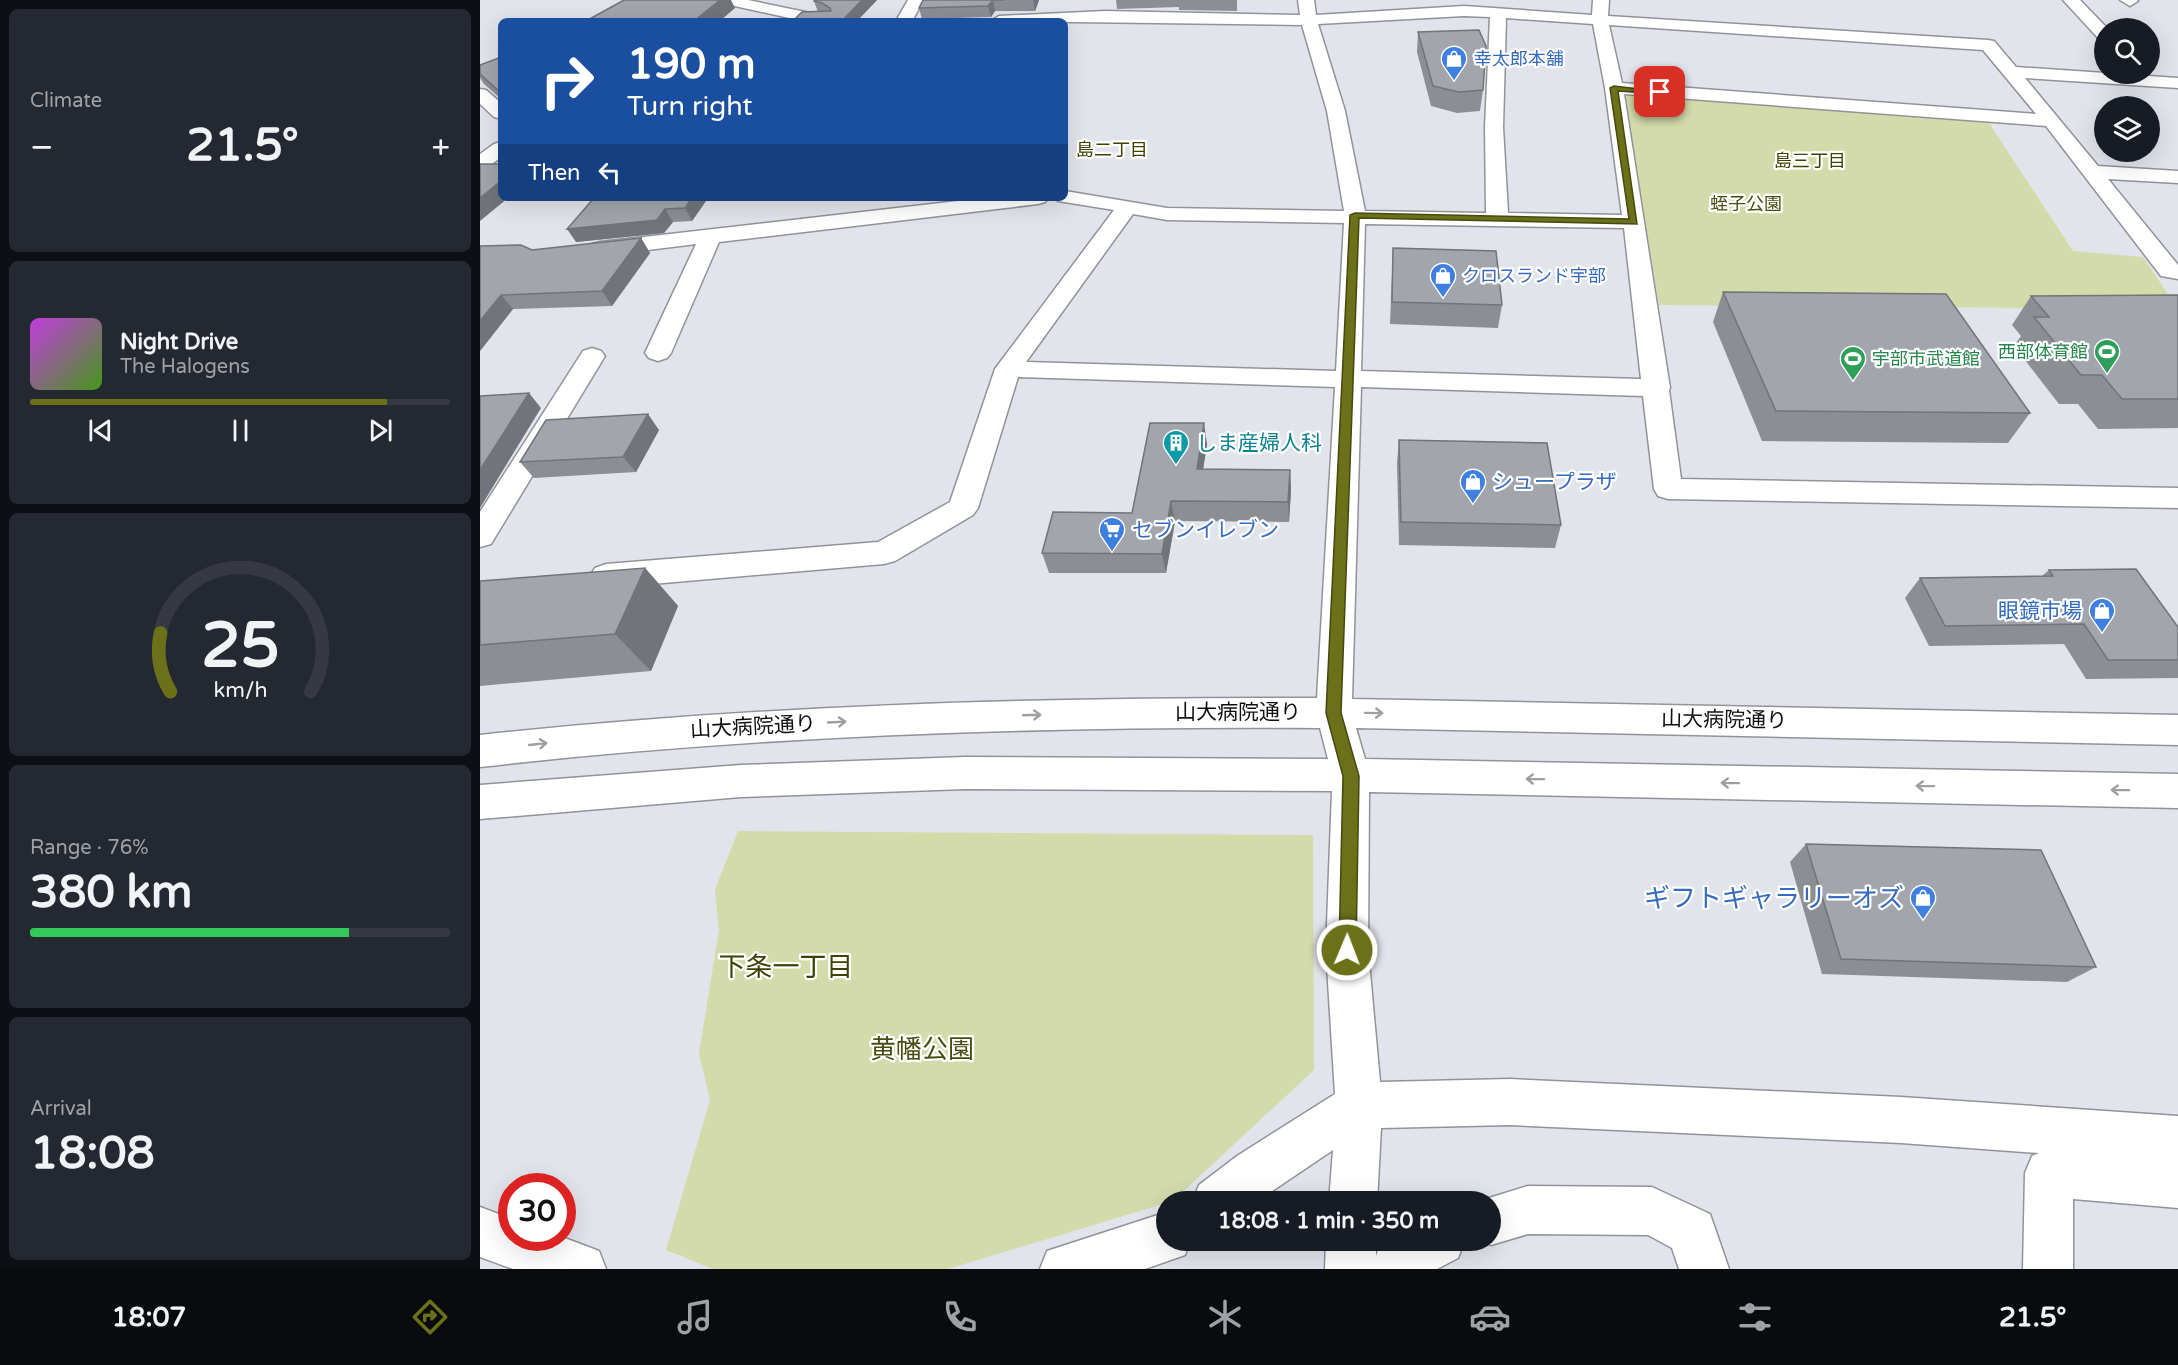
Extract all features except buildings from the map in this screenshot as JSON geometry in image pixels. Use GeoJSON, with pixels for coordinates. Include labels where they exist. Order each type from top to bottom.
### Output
{"type":"FeatureCollection","features":[{"type":"Feature","properties":{"kind":"street"},"geometry":{"type":"LineString","coordinates":[[726,0],[811,18]]}},
{"type":"Feature","properties":{"kind":"street"},"geometry":{"type":"LineString","coordinates":[[906,18],[916,0]]}},
{"type":"Feature","properties":{"kind":"street"},"geometry":{"type":"LineString","coordinates":[[1306,0],[1309,20],[1336,111],[1355,215],[1346,379],[1334,713],[1351,776],[1347,950],[1359,1106],[1354,1191]]}},
{"type":"Feature","properties":{"kind":"street"},"geometry":{"type":"LineString","coordinates":[[1601,0],[1600,20],[1614,88],[1634,222],[1657,388],[1668,489],[2178,498]]}},
{"type":"Feature","properties":{"kind":"street"},"geometry":{"type":"LineString","coordinates":[[2071,0],[2094,24]]}},
{"type":"Feature","properties":{"kind":"street"},"geometry":{"type":"LineString","coordinates":[[1063,18],[1105,16],[1309,20],[1464,11],[1988,45],[2052,121],[2169,272],[2178,272]]}},
{"type":"Feature","properties":{"kind":"street"},"geometry":{"type":"LineString","coordinates":[[1497,218],[1494,127],[1498,13]]}},
{"type":"Feature","properties":{"kind":"street"},"geometry":{"type":"LineString","coordinates":[[2011,72],[2094,75]]}},
{"type":"Feature","properties":{"kind":"street"},"geometry":{"type":"LineString","coordinates":[[2160,80],[2178,83]]}},
{"type":"Feature","properties":{"kind":"street"},"geometry":{"type":"LineString","coordinates":[[2153,84],[2171,101]]}},
{"type":"Feature","properties":{"kind":"street"},"geometry":{"type":"LineString","coordinates":[[1614,88],[2052,121]]}},
{"type":"Feature","properties":{"kind":"street"},"geometry":{"type":"LineString","coordinates":[[480,94],[498,110]]}},
{"type":"Feature","properties":{"kind":"street"},"geometry":{"type":"LineString","coordinates":[[480,164],[498,150]]}},
{"type":"Feature","properties":{"kind":"street"},"geometry":{"type":"LineString","coordinates":[[2092,172],[2178,177]]}},
{"type":"Feature","properties":{"kind":"street"},"geometry":{"type":"LineString","coordinates":[[1068,197],[1167,214],[1355,215],[1634,222]]}},
{"type":"Feature","properties":{"kind":"street"},"geometry":{"type":"LineString","coordinates":[[836,223],[842,201]]}},
{"type":"Feature","properties":{"kind":"street"},"geometry":{"type":"LineString","coordinates":[[575,252],[1014,201]]}},
{"type":"Feature","properties":{"kind":"street"},"geometry":{"type":"LineString","coordinates":[[575,579],[884,553],[963,508],[1008,369],[1128,206]]}},
{"type":"Feature","properties":{"kind":"street"},"geometry":{"type":"LineString","coordinates":[[658,353],[710,238]]}},
{"type":"Feature","properties":{"kind":"street"},"geometry":{"type":"LineString","coordinates":[[480,536],[592,356]]}},
{"type":"Feature","properties":{"kind":"street"},"geometry":{"type":"LineString","coordinates":[[1008,369],[1657,388]]}},
{"type":"Feature","properties":{"kind":"street","name":"山大病院通り"},"geometry":{"type":"LineString","coordinates":[[480,751],[586,739],[722,728],[890,719],[1166,712],[1334,713],[2178,729]]}},
{"type":"Feature","properties":{"kind":"street"},"geometry":{"type":"LineString","coordinates":[[480,802],[741,781],[953,774],[1351,776],[2178,791]]}},
{"type":"Feature","properties":{"kind":"street"},"geometry":{"type":"LineString","coordinates":[[1230,1191],[1254,1173],[1359,1106],[1510,1102],[1901,1120],[2178,1140]]}},
{"type":"Feature","properties":{"kind":"street"},"geometry":{"type":"LineString","coordinates":[[2048,1269],[2049,1173],[2178,1184]]}},
{"type":"Feature","properties":{"kind":"street"},"geometry":{"type":"LineString","coordinates":[[1501,1217],[1528,1210],[1652,1211],[1692,1232],[1704,1269]]}},
{"type":"Feature","properties":{"kind":"street"},"geometry":{"type":"LineString","coordinates":[[480,1232],[581,1269]]}},
{"type":"Feature","properties":{"kind":"street"},"geometry":{"type":"LineString","coordinates":[[1065,1269],[1156,1240]]}},
{"type":"Feature","properties":{"kind":"street"},"geometry":{"type":"LineString","coordinates":[[1350,1269],[1351,1251]]}},
{"type":"Feature","properties":{"kind":"street"},"geometry":{"type":"LineString","coordinates":[[1398,1263],[1420,1251]]}},
{"type":"Feature","properties":{"kind":"green space","name":"蛭子公園"},"geometry":{"type":"Polygon","coordinates":[[[1633,93],[1987,120],[2073,251],[2143,257],[2178,309],[1659,305],[1624,95],[1633,93]]]}},
{"type":"Feature","properties":{"kind":"green space","name":"黄幡公園"},"geometry":{"type":"Polygon","coordinates":[[[738,831],[1313,835],[1314,1070],[1184,1191],[1156,1191],[1156,1206],[948,1269],[713,1269],[666,1250],[710,1100],[699,1053],[719,930],[715,889],[738,831]]]}},
{"type":"Feature","properties":{"kind":"place","name":"幸太郎本舗"},"geometry":{"type":"Point","coordinates":[1454,82]}},
{"type":"Feature","properties":{"kind":"place","name":"クロスランド宇部"},"geometry":{"type":"Point","coordinates":[1443,299]}},
{"type":"Feature","properties":{"kind":"place","name":"西部体育館"},"geometry":{"type":"Point","coordinates":[2107,375]}},
{"type":"Feature","properties":{"kind":"place","name":"宇部市武道館"},"geometry":{"type":"Point","coordinates":[1853,382]}},
{"type":"Feature","properties":{"kind":"place","name":"しま産婦人科"},"geometry":{"type":"Point","coordinates":[1176,466]}},
{"type":"Feature","properties":{"kind":"place","name":"シュープラザ"},"geometry":{"type":"Point","coordinates":[1473,505]}},
{"type":"Feature","properties":{"kind":"place","name":"セブンイレブン"},"geometry":{"type":"Point","coordinates":[1112,553]}},
{"type":"Feature","properties":{"kind":"place","name":"眼鏡市場"},"geometry":{"type":"Point","coordinates":[2102,634]}},
{"type":"Feature","properties":{"kind":"place","name":"ギフトギャラリーオズ"},"geometry":{"type":"Point","coordinates":[1923,921]}},
{"type":"Feature","properties":{"kind":"district","name":"島二丁目"},"geometry":{"type":"Point","coordinates":[1112,150]}},
{"type":"Feature","properties":{"kind":"district","name":"島三丁目"},"geometry":{"type":"Point","coordinates":[1810,161]}},
{"type":"Feature","properties":{"kind":"district","name":"下条一丁目"},"geometry":{"type":"Point","coordinates":[786,967]}},
{"type":"Feature","properties":{"kind":"route"},"geometry":{"type":"LineString","coordinates":[[1347,950],[1351,776],[1334,713],[1346,379],[1355,215],[1634,222],[1614,88],[1660,92]]}}]}
